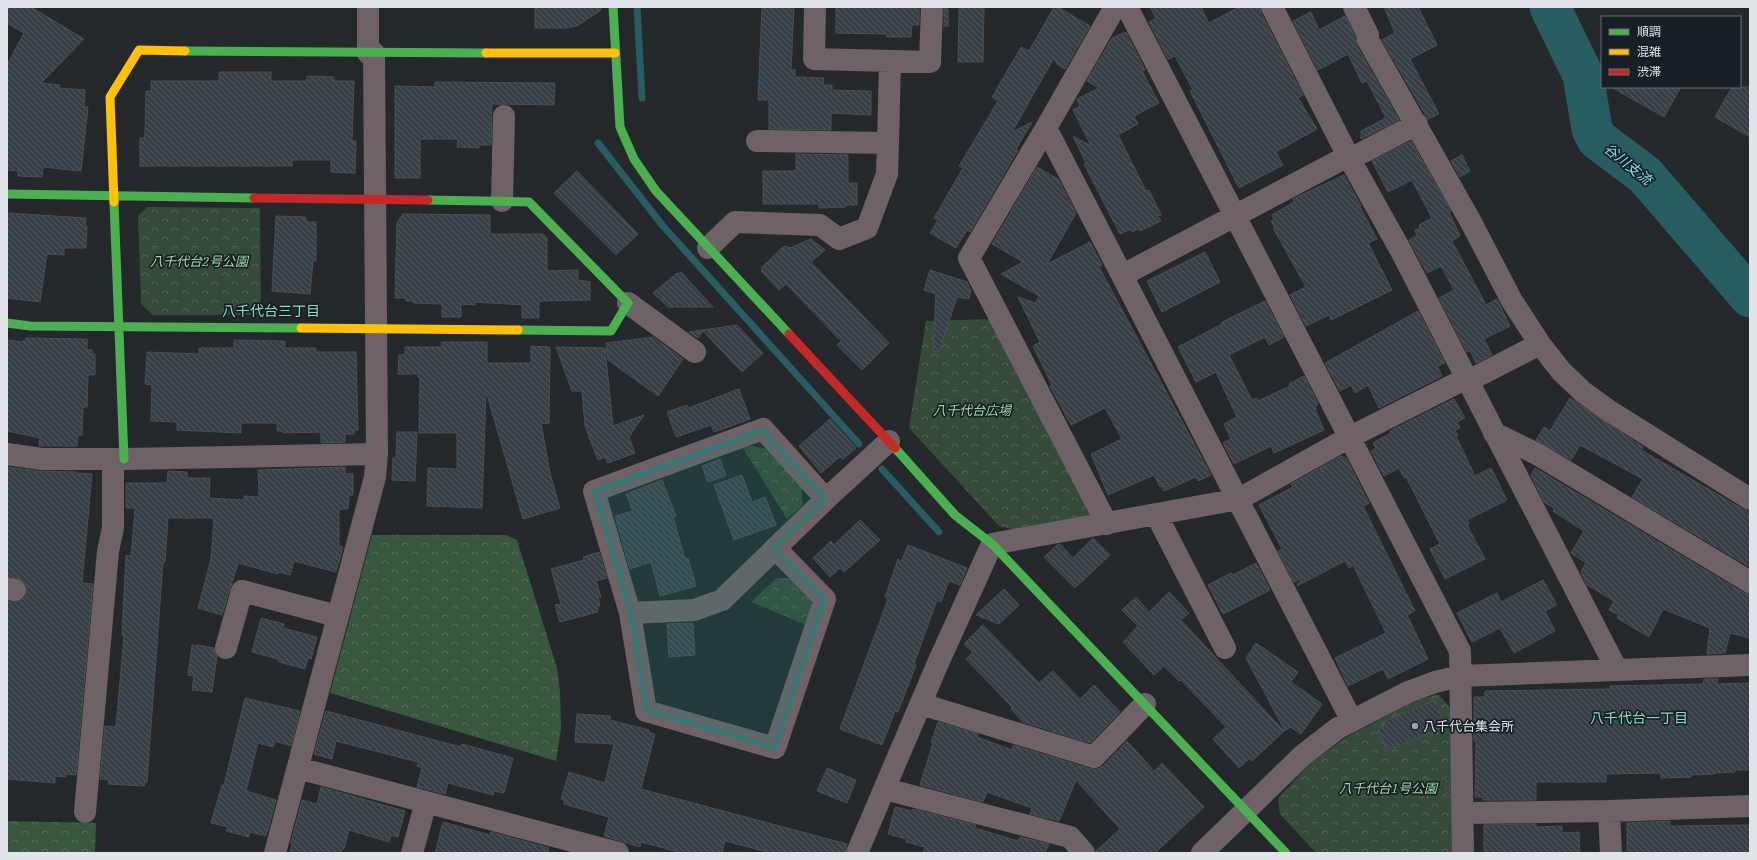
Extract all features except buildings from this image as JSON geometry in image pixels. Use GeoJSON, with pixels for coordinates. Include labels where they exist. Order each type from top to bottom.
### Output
{"type":"FeatureCollection","features":[{"type":"Feature","properties":{"kind":"street"},"geometry":{"type":"LineString","coordinates":[[275,853],[375,477],[377,454],[375,199],[371,53],[368,7]]}},
{"type":"Feature","properties":{"kind":"street"},"geometry":{"type":"LineString","coordinates":[[613,7],[620,127],[634,159],[656,191],[889,441],[955,515],[992,544],[1286,853]]}},
{"type":"Feature","properties":{"kind":"street"},"geometry":{"type":"LineString","coordinates":[[815,7],[814,59],[930,62],[932,7]]}},
{"type":"Feature","properties":{"kind":"street"},"geometry":{"type":"LineString","coordinates":[[1107,524],[969,258],[1115,7]]}},
{"type":"Feature","properties":{"kind":"street"},"geometry":{"type":"LineString","coordinates":[[1127,7],[1460,651],[1463,853]]}},
{"type":"Feature","properties":{"kind":"street"},"geometry":{"type":"LineString","coordinates":[[1272,7],[1349,158],[1401,251],[1617,670]]}},
{"type":"Feature","properties":{"kind":"street"},"geometry":{"type":"LineString","coordinates":[[1354,7],[1368,35],[1368,40],[1417,124],[1512,301],[1540,344],[1561,371],[1582,392],[1660,444],[1750,499]]}},
{"type":"Feature","properties":{"kind":"street"},"geometry":{"type":"LineString","coordinates":[[85,812],[108,551],[113,528],[118,459],[120,326],[110,97],[138,50],[371,53],[615,53]]}},
{"type":"Feature","properties":{"kind":"street"},"geometry":{"type":"LineString","coordinates":[[708,248],[735,222],[820,225],[839,239],[867,228],[887,174],[890,61]]}},
{"type":"Feature","properties":{"kind":"street"},"geometry":{"type":"LineString","coordinates":[[502,201],[504,116]]}},
{"type":"Feature","properties":{"kind":"street"},"geometry":{"type":"LineString","coordinates":[[1123,275],[1417,124]]}},
{"type":"Feature","properties":{"kind":"street"},"geometry":{"type":"LineString","coordinates":[[1046,128],[1239,499],[1352,721]]}},
{"type":"Feature","properties":{"kind":"street"},"geometry":{"type":"LineString","coordinates":[[757,141],[888,144]]}},
{"type":"Feature","properties":{"kind":"street"},"geometry":{"type":"LineString","coordinates":[[7,194],[529,202],[628,303],[695,352]]}},
{"type":"Feature","properties":{"kind":"street"},"geometry":{"type":"LineString","coordinates":[[7,323],[30,326],[611,331],[628,303]]}},
{"type":"Feature","properties":{"kind":"street"},"geometry":{"type":"LineString","coordinates":[[992,544],[1239,499],[1350,437],[1540,344]]}},
{"type":"Feature","properties":{"kind":"street"},"geometry":{"type":"LineString","coordinates":[[775,548],[825,599],[775,748],[646,711],[630,613],[594,491],[763,429],[826,499]]}},
{"type":"Feature","properties":{"kind":"street"},"geometry":{"type":"LineString","coordinates":[[1494,433],[1537,454],[1750,582]]}},
{"type":"Feature","properties":{"kind":"street"},"geometry":{"type":"LineString","coordinates":[[630,613],[694,610],[722,600],[826,499],[889,441]]}},
{"type":"Feature","properties":{"kind":"street"},"geometry":{"type":"LineString","coordinates":[[7,454],[42,459],[118,459],[377,454]]}},
{"type":"Feature","properties":{"kind":"street"},"geometry":{"type":"LineString","coordinates":[[1156,514],[1225,648]]}},
{"type":"Feature","properties":{"kind":"street"},"geometry":{"type":"LineString","coordinates":[[857,853],[992,544]]}},
{"type":"Feature","properties":{"kind":"street"},"geometry":{"type":"LineString","coordinates":[[226,648],[242,591],[337,616]]}},
{"type":"Feature","properties":{"kind":"street"},"geometry":{"type":"LineString","coordinates":[[1202,853],[1303,755],[1338,728],[1408,692],[1435,682],[1461,676],[1750,665]]}},
{"type":"Feature","properties":{"kind":"street"},"geometry":{"type":"LineString","coordinates":[[921,704],[1094,757],[1145,704]]}},
{"type":"Feature","properties":{"kind":"street"},"geometry":{"type":"LineString","coordinates":[[298,768],[426,802],[552,845],[618,853]]}},
{"type":"Feature","properties":{"kind":"street"},"geometry":{"type":"LineString","coordinates":[[885,789],[1070,837],[1084,853]]}},
{"type":"Feature","properties":{"kind":"street"},"geometry":{"type":"LineString","coordinates":[[412,853],[426,802]]}},
{"type":"Feature","properties":{"kind":"street"},"geometry":{"type":"LineString","coordinates":[[1463,813],[1610,811],[1750,806]]}},
{"type":"Feature","properties":{"kind":"street"},"geometry":{"type":"LineString","coordinates":[[1610,811],[1611,853]]}},
{"type":"Feature","properties":{"kind":"highlighted area"},"geometry":{"type":"Polygon","coordinates":[[[763,429],[826,499],[775,548],[825,599],[775,748],[646,711],[630,613],[594,491],[763,429]]]}},
{"type":"Feature","properties":{"kind":"green space","name":"八千代台2号公園"},"geometry":{"type":"Polygon","coordinates":[[[147,207],[260,208],[261,315],[153,315],[141,304],[138,216],[147,207]]]}},
{"type":"Feature","properties":{"kind":"green space","name":"八千代台広場"},"geometry":{"type":"Polygon","coordinates":[[[992,319],[1091,513],[1090,519],[1019,531],[999,526],[909,428],[926,321],[992,319]]]}},
{"type":"Feature","properties":{"kind":"green space"},"geometry":{"type":"Polygon","coordinates":[[[750,446],[768,449],[802,488],[802,506],[787,519],[743,448],[750,446]]]}},
{"type":"Feature","properties":{"kind":"green space"},"geometry":{"type":"Polygon","coordinates":[[[372,535],[506,535],[517,540],[557,668],[560,692],[561,728],[556,761],[330,693],[372,535]]]}},
{"type":"Feature","properties":{"kind":"green space"},"geometry":{"type":"Polygon","coordinates":[[[777,578],[795,578],[811,594],[812,612],[806,625],[751,602],[777,578]]]}},
{"type":"Feature","properties":{"kind":"green space","name":"八千代台1号公園"},"geometry":{"type":"Polygon","coordinates":[[[1438,694],[1453,711],[1452,853],[1316,853],[1280,814],[1278,798],[1313,761],[1345,738],[1414,701],[1438,694]]]}},
{"type":"Feature","properties":{"kind":"green space"},"geometry":{"type":"Polygon","coordinates":[[[7,821],[96,823],[95,853],[7,853],[7,821]]]}},
{"type":"Feature","properties":{"kind":"waterway"},"geometry":{"type":"LineString","coordinates":[[637,7],[642,98]]}},
{"type":"Feature","properties":{"kind":"waterway","name":"谷川支流"},"geometry":{"type":"LineString","coordinates":[[1550,7],[1583,75],[1592,129],[1597,139],[1645,175],[1750,297]]}},
{"type":"Feature","properties":{"kind":"waterway"},"geometry":{"type":"LineString","coordinates":[[598,143],[663,226],[859,444]]}},
{"type":"Feature","properties":{"kind":"waterway"},"geometry":{"type":"LineString","coordinates":[[882,469],[939,532]]}},
{"type":"Feature","properties":{"kind":"traffic: fast"},"geometry":{"type":"LineString","coordinates":[[613,7],[620,127],[634,159],[656,191],[789,334]]}},
{"type":"Feature","properties":{"kind":"traffic: fast"},"geometry":{"type":"LineString","coordinates":[[185,51],[486,53]]}},
{"type":"Feature","properties":{"kind":"traffic: fast"},"geometry":{"type":"LineString","coordinates":[[7,194],[254,198]]}},
{"type":"Feature","properties":{"kind":"traffic: fast"},"geometry":{"type":"LineString","coordinates":[[428,200],[529,202],[628,303],[611,331],[518,330]]}},
{"type":"Feature","properties":{"kind":"traffic: fast"},"geometry":{"type":"LineString","coordinates":[[114,202],[124,459]]}},
{"type":"Feature","properties":{"kind":"traffic: fast"},"geometry":{"type":"LineString","coordinates":[[7,323],[30,326],[301,328]]}},
{"type":"Feature","properties":{"kind":"traffic: fast"},"geometry":{"type":"LineString","coordinates":[[895,448],[955,515],[992,544],[1286,853]]}},
{"type":"Feature","properties":{"kind":"traffic: slow"},"geometry":{"type":"LineString","coordinates":[[114,202],[110,97],[139,50],[185,51]]}},
{"type":"Feature","properties":{"kind":"traffic: slow"},"geometry":{"type":"LineString","coordinates":[[486,53],[615,53]]}},
{"type":"Feature","properties":{"kind":"traffic: slow"},"geometry":{"type":"LineString","coordinates":[[301,328],[518,330]]}},
{"type":"Feature","properties":{"kind":"traffic: jam"},"geometry":{"type":"LineString","coordinates":[[254,198],[428,200]]}},
{"type":"Feature","properties":{"kind":"traffic: jam"},"geometry":{"type":"LineString","coordinates":[[789,334],[895,448]]}},
{"type":"Feature","properties":{"kind":"place","name":"八千代台集会所"},"geometry":{"type":"Point","coordinates":[1415,726]}},
{"type":"Feature","properties":{"kind":"district","name":"八千代台三丁目"},"geometry":{"type":"Point","coordinates":[271,311]}},
{"type":"Feature","properties":{"kind":"district","name":"八千代台一丁目"},"geometry":{"type":"Point","coordinates":[1639,718]}}]}
